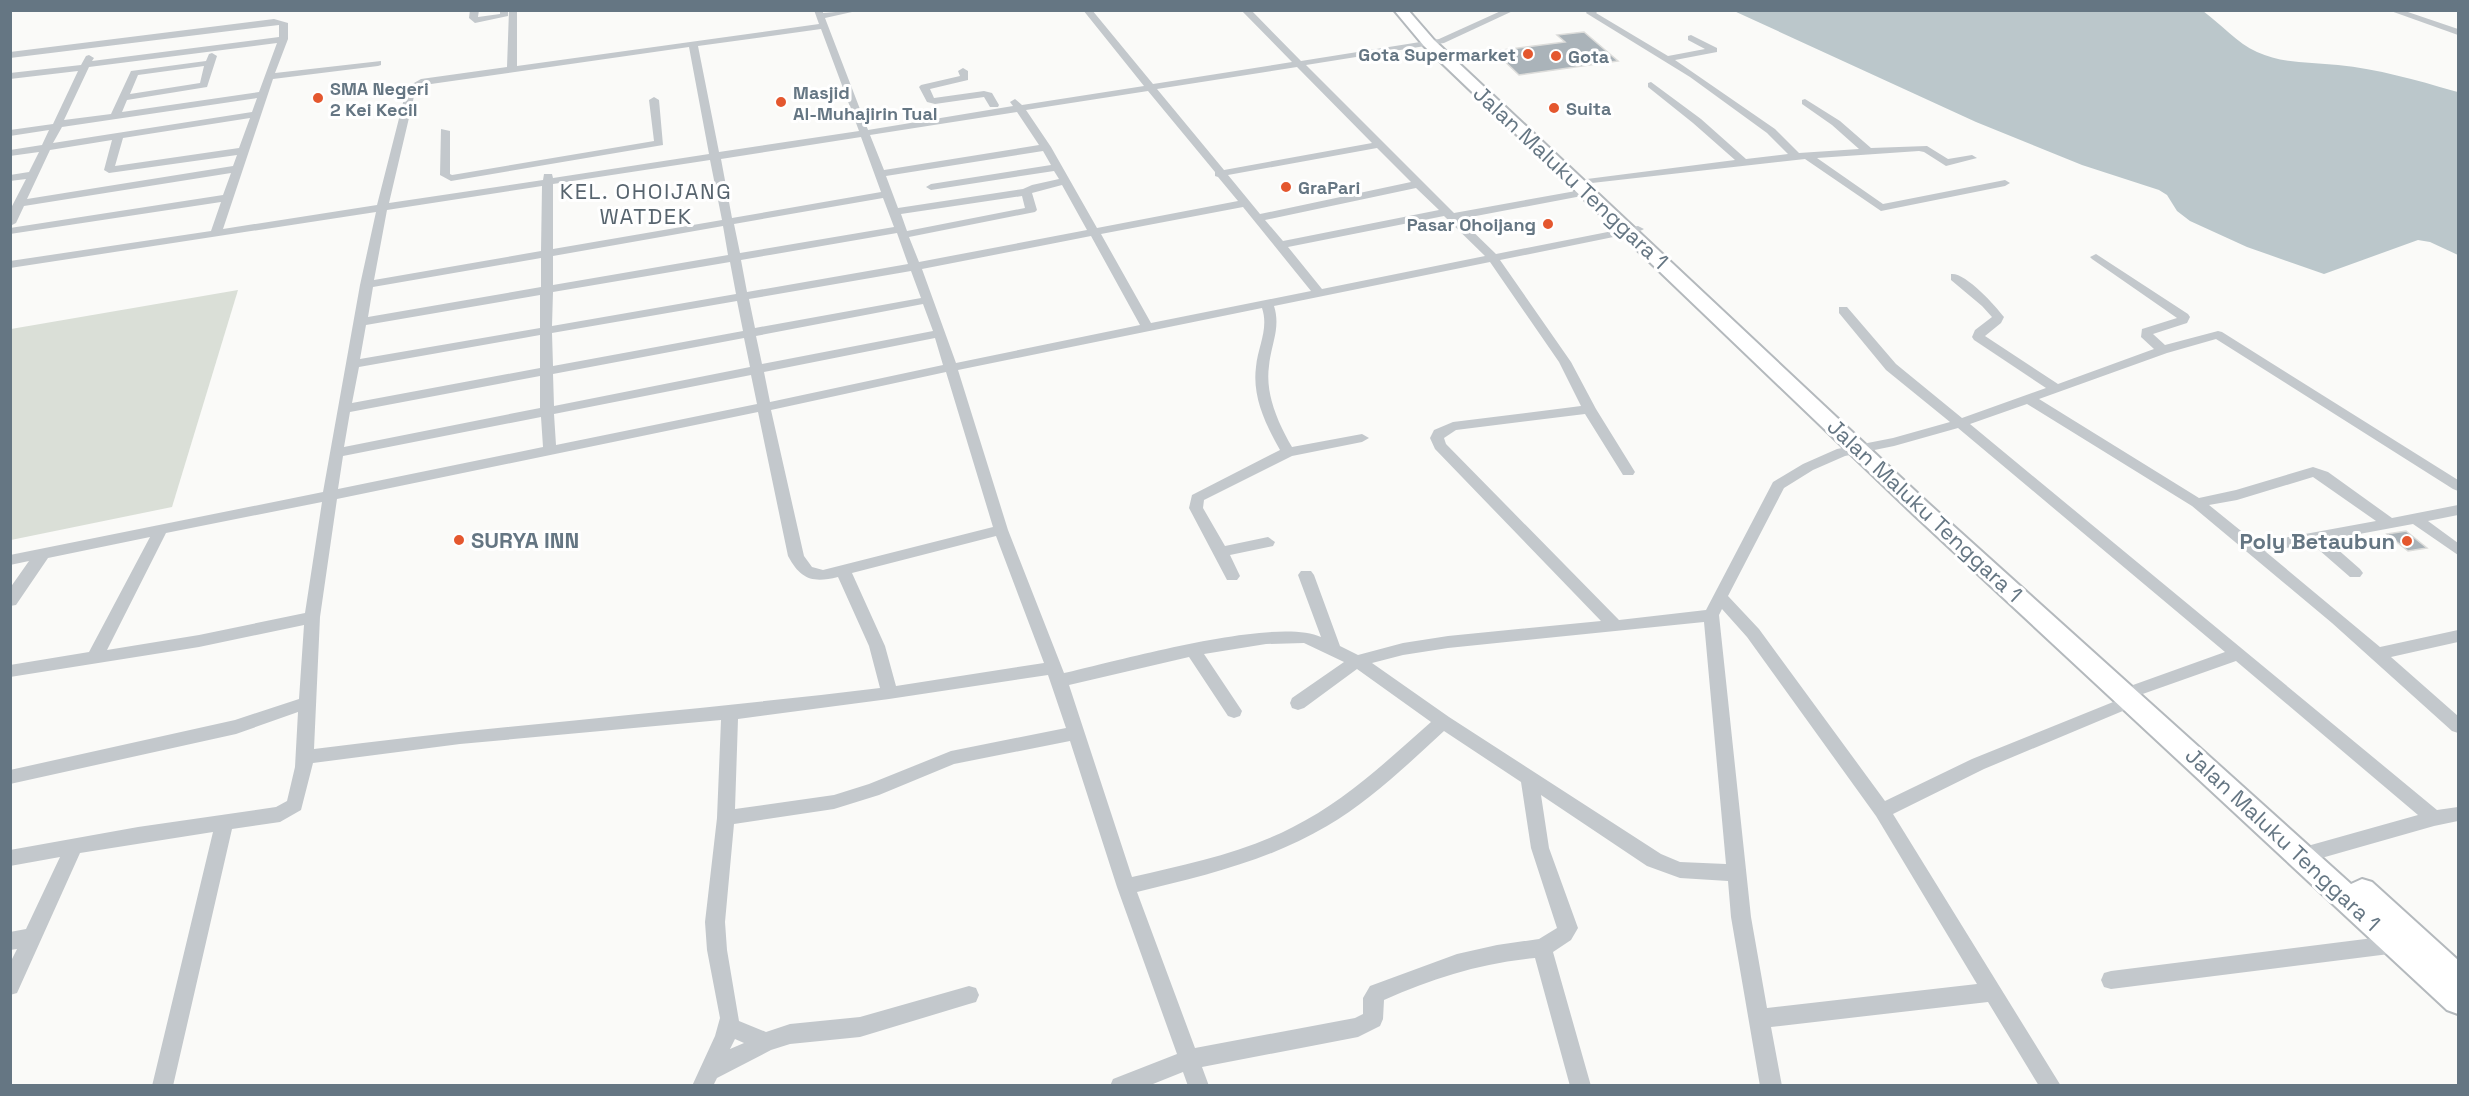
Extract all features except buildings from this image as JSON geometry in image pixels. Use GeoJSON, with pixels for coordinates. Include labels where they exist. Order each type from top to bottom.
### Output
{"type":"FeatureCollection","features":[{"type":"Feature","properties":{"kind":"highway","name":"Jalan Maluku Tenggara 1"},"geometry":{"type":"LineString","coordinates":[[1400,10],[1436,39]]}},
{"type":"Feature","properties":{"kind":"highway","name":"Jalan Maluku Tenggara 1"},"geometry":{"type":"LineString","coordinates":[[1409,10],[1587,187],[1864,447],[1929,516],[2318,851],[2458,979]]}},
{"type":"Feature","properties":{"kind":"highway","name":"Jalan Maluku Tenggara 1"},"geometry":{"type":"LineString","coordinates":[[2135,695],[2458,1000]]}},
{"type":"Feature","properties":{"kind":"street"},"geometry":{"type":"LineString","coordinates":[[475,10],[473,18],[476,20],[504,16],[504,10]]}},
{"type":"Feature","properties":{"kind":"street"},"geometry":{"type":"LineString","coordinates":[[512,70],[513,10]]}},
{"type":"Feature","properties":{"kind":"street"},"geometry":{"type":"LineString","coordinates":[[10,858],[280,814],[291,808],[297,800],[306,757],[312,617],[336,453],[366,285],[412,87],[421,82],[693,45],[857,10]]}},
{"type":"Feature","properties":{"kind":"street"},"geometry":{"type":"LineString","coordinates":[[1087,10],[1219,174],[1320,294]]}},
{"type":"Feature","properties":{"kind":"street"},"geometry":{"type":"LineString","coordinates":[[1245,10],[1377,145],[1493,258],[1565,362],[1589,409],[1628,472]]}},
{"type":"Feature","properties":{"kind":"street"},"geometry":{"type":"LineString","coordinates":[[10,259],[383,205],[1436,39],[1511,10]]}},
{"type":"Feature","properties":{"kind":"street"},"geometry":{"type":"LineString","coordinates":[[1595,10],[1590,13],[1667,59],[1760,123],[1802,156],[1881,208],[2005,183]]}},
{"type":"Feature","properties":{"kind":"street"},"geometry":{"type":"LineString","coordinates":[[2392,10],[2458,32]]}},
{"type":"Feature","properties":{"kind":"street"},"geometry":{"type":"LineString","coordinates":[[820,17],[940,333],[1001,530],[1057,675],[1126,887],[1199,1086]]}},
{"type":"Feature","properties":{"kind":"street"},"geometry":{"type":"LineString","coordinates":[[10,55],[274,22],[284,23],[283,39],[217,230]]}},
{"type":"Feature","properties":{"kind":"street"},"geometry":{"type":"LineString","coordinates":[[1667,59],[1714,50],[1691,38]]}},
{"type":"Feature","properties":{"kind":"street"},"geometry":{"type":"LineString","coordinates":[[10,76],[283,39]]}},
{"type":"Feature","properties":{"kind":"street"},"geometry":{"type":"LineString","coordinates":[[10,223],[96,44]]}},
{"type":"Feature","properties":{"kind":"street"},"geometry":{"type":"LineString","coordinates":[[693,45],[764,407],[798,560],[810,573],[817,576],[1001,530]]}},
{"type":"Feature","properties":{"kind":"street"},"geometry":{"type":"LineString","coordinates":[[123,98],[204,85],[216,48]]}},
{"type":"Feature","properties":{"kind":"street"},"geometry":{"type":"LineString","coordinates":[[115,116],[134,74],[210,63]]}},
{"type":"Feature","properties":{"kind":"street"},"geometry":{"type":"LineString","coordinates":[[270,77],[378,63]]}},
{"type":"Feature","properties":{"kind":"street"},"geometry":{"type":"LineString","coordinates":[[963,71],[965,78],[924,87],[930,100],[984,94],[989,95],[994,105]]}},
{"type":"Feature","properties":{"kind":"street"},"geometry":{"type":"LineString","coordinates":[[1651,85],[1743,162]]}},
{"type":"Feature","properties":{"kind":"street"},"geometry":{"type":"LineString","coordinates":[[10,134],[264,94]]}},
{"type":"Feature","properties":{"kind":"street"},"geometry":{"type":"LineString","coordinates":[[445,131],[447,177],[659,143],[654,100]]}},
{"type":"Feature","properties":{"kind":"street"},"geometry":{"type":"LineString","coordinates":[[1805,102],[1836,123],[1869,152]]}},
{"type":"Feature","properties":{"kind":"street"},"geometry":{"type":"LineString","coordinates":[[864,129],[994,105],[1017,105]]}},
{"type":"Feature","properties":{"kind":"street"},"geometry":{"type":"LineString","coordinates":[[1017,105],[1046,147],[1148,328]]}},
{"type":"Feature","properties":{"kind":"street"},"geometry":{"type":"LineString","coordinates":[[10,153],[256,114]]}},
{"type":"Feature","properties":{"kind":"street"},"geometry":{"type":"LineString","coordinates":[[119,135],[109,170],[243,151]]}},
{"type":"Feature","properties":{"kind":"street"},"geometry":{"type":"LineString","coordinates":[[1219,174],[1377,145]]}},
{"type":"Feature","properties":{"kind":"street"},"geometry":{"type":"LineString","coordinates":[[880,174],[1046,147]]}},
{"type":"Feature","properties":{"kind":"street"},"geometry":{"type":"LineString","coordinates":[[1280,245],[1587,187],[1743,162],[1922,148],[1946,163],[1972,158]]}},
{"type":"Feature","properties":{"kind":"street"},"geometry":{"type":"LineString","coordinates":[[514,181],[515,167]]}},
{"type":"Feature","properties":{"kind":"street"},"geometry":{"type":"LineString","coordinates":[[931,187],[1057,167]]}},
{"type":"Feature","properties":{"kind":"street"},"geometry":{"type":"LineString","coordinates":[[20,203],[237,170]]}},
{"type":"Feature","properties":{"kind":"street"},"geometry":{"type":"LineString","coordinates":[[10,178],[34,174]]}},
{"type":"Feature","properties":{"kind":"street"},"geometry":{"type":"LineString","coordinates":[[383,205],[514,181],[548,179]]}},
{"type":"Feature","properties":{"kind":"street"},"geometry":{"type":"LineString","coordinates":[[548,179],[546,330],[550,451]]}},
{"type":"Feature","properties":{"kind":"street"},"geometry":{"type":"LineString","coordinates":[[893,212],[1026,192],[1036,187],[1065,181]]}},
{"type":"Feature","properties":{"kind":"street"},"geometry":{"type":"LineString","coordinates":[[1256,218],[1418,184]]}},
{"type":"Feature","properties":{"kind":"street"},"geometry":{"type":"LineString","coordinates":[[360,322],[1028,211],[1031,210],[1031,204],[1026,192]]}},
{"type":"Feature","properties":{"kind":"street"},"geometry":{"type":"LineString","coordinates":[[366,285],[887,194]]}},
{"type":"Feature","properties":{"kind":"street"},"geometry":{"type":"LineString","coordinates":[[10,231],[228,198]]}},
{"type":"Feature","properties":{"kind":"street"},"geometry":{"type":"LineString","coordinates":[[352,364],[914,267],[1245,203]]}},
{"type":"Feature","properties":{"kind":"street"},"geometry":{"type":"LineString","coordinates":[[10,265],[217,230]]}},
{"type":"Feature","properties":{"kind":"street"},"geometry":{"type":"LineString","coordinates":[[10,560],[1633,230]]}},
{"type":"Feature","properties":{"kind":"street"},"geometry":{"type":"LineString","coordinates":[[2096,257],[2184,317],[2182,320],[2146,332],[2148,337],[2163,350]]}},
{"type":"Feature","properties":{"kind":"street"},"geometry":{"type":"LineString","coordinates":[[1955,277],[1986,303],[1998,317],[1997,321],[1979,333],[1978,337],[2058,389]]}},
{"type":"Feature","properties":{"kind":"street"},"geometry":{"type":"LineString","coordinates":[[344,409],[927,300]]}},
{"type":"Feature","properties":{"kind":"street"},"geometry":{"type":"LineString","coordinates":[[1267,304],[1272,318],[1262,366],[1262,384],[1271,418],[1288,452]]}},
{"type":"Feature","properties":{"kind":"street"},"geometry":{"type":"LineString","coordinates":[[1843,310],[1891,367],[2434,818]]}},
{"type":"Feature","properties":{"kind":"street"},"geometry":{"type":"LineString","coordinates":[[336,453],[758,371],[940,333]]}},
{"type":"Feature","properties":{"kind":"street"},"geometry":{"type":"LineString","coordinates":[[1771,1086],[1741,917],[1711,615],[1781,481],[1808,466],[1842,452],[1894,442],[1961,423],[2163,350],[2218,335],[2458,486]]}},
{"type":"Feature","properties":{"kind":"street"},"geometry":{"type":"LineString","coordinates":[[2029,399],[2197,503],[2378,654],[2458,726]]}},
{"type":"Feature","properties":{"kind":"street"},"geometry":{"type":"LineString","coordinates":[[1589,409],[1453,426],[1438,433],[1437,438],[1440,446],[1454,462],[1615,626]]}},
{"type":"Feature","properties":{"kind":"street"},"geometry":{"type":"LineString","coordinates":[[1232,576],[1196,508],[1195,501],[1288,452],[1362,438]]}},
{"type":"Feature","properties":{"kind":"street"},"geometry":{"type":"LineString","coordinates":[[2197,503],[2237,495],[2313,472],[2323,475],[2389,523]]}},
{"type":"Feature","properties":{"kind":"street"},"geometry":{"type":"LineString","coordinates":[[2254,549],[2458,510]]}},
{"type":"Feature","properties":{"kind":"street"},"geometry":{"type":"LineString","coordinates":[[2415,518],[2458,550]]}},
{"type":"Feature","properties":{"kind":"street"},"geometry":{"type":"LineString","coordinates":[[94,659],[161,529]]}},
{"type":"Feature","properties":{"kind":"street"},"geometry":{"type":"LineString","coordinates":[[2315,538],[2355,573]]}},
{"type":"Feature","properties":{"kind":"street"},"geometry":{"type":"LineString","coordinates":[[1221,552],[1268,542]]}},
{"type":"Feature","properties":{"kind":"street"},"geometry":{"type":"LineString","coordinates":[[10,602],[43,553]]}},
{"type":"Feature","properties":{"kind":"street"},"geometry":{"type":"LineString","coordinates":[[843,571],[878,645],[887,676],[889,693]]}},
{"type":"Feature","properties":{"kind":"street"},"geometry":{"type":"LineString","coordinates":[[1306,575],[1333,649]]}},
{"type":"Feature","properties":{"kind":"street"},"geometry":{"type":"LineString","coordinates":[[1721,598],[1753,633],[1882,811],[2051,1086]]}},
{"type":"Feature","properties":{"kind":"street"},"geometry":{"type":"LineString","coordinates":[[1298,703],[1357,661],[1403,649],[1449,642],[1711,615]]}},
{"type":"Feature","properties":{"kind":"street"},"geometry":{"type":"LineString","coordinates":[[10,671],[94,659],[312,617]]}},
{"type":"Feature","properties":{"kind":"street"},"geometry":{"type":"LineString","coordinates":[[2378,654],[2458,636]]}},
{"type":"Feature","properties":{"kind":"street"},"geometry":{"type":"LineString","coordinates":[[306,757],[460,736],[730,713],[1057,675],[1266,638],[1306,637],[1357,661],[1443,722],[1662,864],[1680,870],[1736,873]]}},
{"type":"Feature","properties":{"kind":"street"},"geometry":{"type":"LineString","coordinates":[[1192,650],[1234,711]]}},
{"type":"Feature","properties":{"kind":"street"},"geometry":{"type":"LineString","coordinates":[[1882,811],[1978,764],[2135,695],[2237,654]]}},
{"type":"Feature","properties":{"kind":"street"},"geometry":{"type":"LineString","coordinates":[[10,777],[236,727],[309,702]]}},
{"type":"Feature","properties":{"kind":"street"},"geometry":{"type":"LineString","coordinates":[[707,1078],[730,1018],[717,950],[715,922],[726,818],[730,713]]}},
{"type":"Feature","properties":{"kind":"street"},"geometry":{"type":"LineString","coordinates":[[1126,887],[1242,858],[1321,821],[1371,784],[1443,722]]}},
{"type":"Feature","properties":{"kind":"street"},"geometry":{"type":"LineString","coordinates":[[726,818],[834,802],[873,790],[951,758],[1076,733]]}},
{"type":"Feature","properties":{"kind":"street"},"geometry":{"type":"LineString","coordinates":[[1120,1086],[1190,1059],[1358,1028],[1373,1019],[1374,998],[1377,993],[1453,962],[1485,954],[1542,948],[1564,934],[1568,928],[1540,848],[1529,777]]}},
{"type":"Feature","properties":{"kind":"street"},"geometry":{"type":"LineString","coordinates":[[2318,851],[2434,818],[2458,814]]}},
{"type":"Feature","properties":{"kind":"street"},"geometry":{"type":"LineString","coordinates":[[162,1086],[224,823]]}},
{"type":"Feature","properties":{"kind":"street"},"geometry":{"type":"LineString","coordinates":[[10,986],[74,847]]}},
{"type":"Feature","properties":{"kind":"street"},"geometry":{"type":"LineString","coordinates":[[10,941],[33,937]]}},
{"type":"Feature","properties":{"kind":"street"},"geometry":{"type":"LineString","coordinates":[[2111,980],[2397,944]]}},
{"type":"Feature","properties":{"kind":"street"},"geometry":{"type":"LineString","coordinates":[[1542,948],[1581,1086]]}},
{"type":"Feature","properties":{"kind":"street"},"geometry":{"type":"LineString","coordinates":[[1758,1019],[1992,992]]}},
{"type":"Feature","properties":{"kind":"street"},"geometry":{"type":"LineString","coordinates":[[707,1078],[766,1042],[790,1034],[860,1027],[969,995]]}},
{"type":"Feature","properties":{"kind":"street"},"geometry":{"type":"LineString","coordinates":[[728,1026],[766,1042]]}},
{"type":"Feature","properties":{"kind":"shaded area"},"geometry":{"type":"Polygon","coordinates":[[[1734,11],[2203,11],[2243,44],[2267,56],[2287,61],[2368,69],[2458,92],[2458,255],[2430,242],[2418,240],[2324,274],[2247,247],[2190,221],[2177,211],[2167,195],[2159,190],[2082,165],[1976,122],[1734,11]]]}},
{"type":"Feature","properties":{"kind":"shaded area"},"geometry":{"type":"Polygon","coordinates":[[[238,290],[172,507],[11,540],[11,329],[238,290]]]}},
{"type":"Feature","properties":{"kind":"place","name":"Gota Supermarket"},"geometry":{"type":"Point","coordinates":[1528,54]}},
{"type":"Feature","properties":{"kind":"place","name":"Gota"},"geometry":{"type":"Point","coordinates":[1556,56]}},
{"type":"Feature","properties":{"kind":"place","name":"SMA Negeri 2 Kei Kecil"},"geometry":{"type":"Point","coordinates":[318,98]}},
{"type":"Feature","properties":{"kind":"place","name":"Masjid Al-Muhajirin Tual"},"geometry":{"type":"Point","coordinates":[781,102]}},
{"type":"Feature","properties":{"kind":"place","name":"Suita"},"geometry":{"type":"Point","coordinates":[1554,108]}},
{"type":"Feature","properties":{"kind":"place","name":"GraPari"},"geometry":{"type":"Point","coordinates":[1286,187]}},
{"type":"Feature","properties":{"kind":"place","name":"Pasar Ohoijang"},"geometry":{"type":"Point","coordinates":[1548,224]}},
{"type":"Feature","properties":{"kind":"place","name":"SURYA INN"},"geometry":{"type":"Point","coordinates":[459,540]}},
{"type":"Feature","properties":{"kind":"place","name":"Poly Betaubun"},"geometry":{"type":"Point","coordinates":[2407,541]}},
{"type":"Feature","properties":{"kind":"district","name":"KEL. OHOIJANG WATDEK"},"geometry":{"type":"Point","coordinates":[646,204]}}]}
